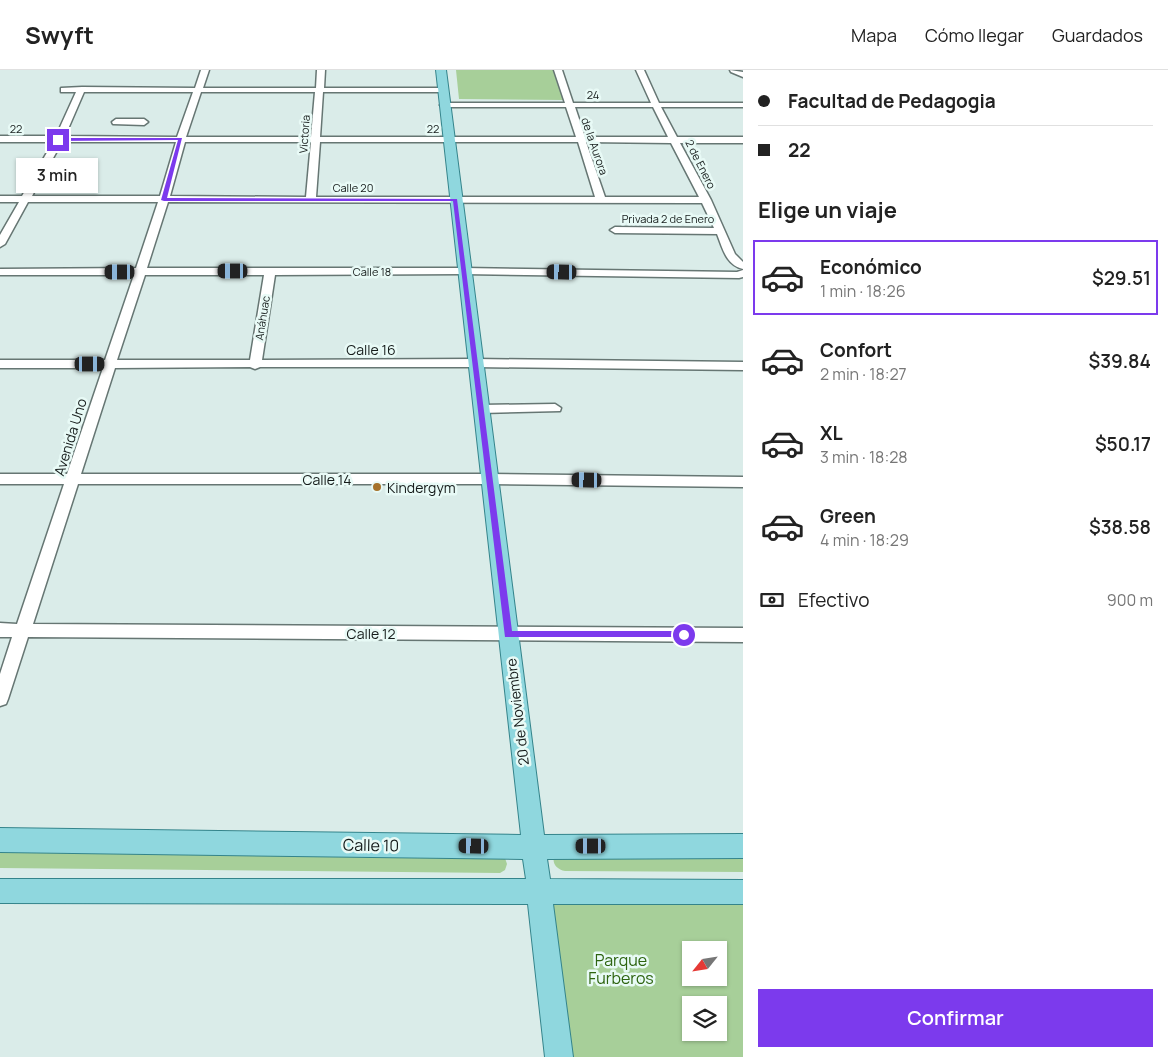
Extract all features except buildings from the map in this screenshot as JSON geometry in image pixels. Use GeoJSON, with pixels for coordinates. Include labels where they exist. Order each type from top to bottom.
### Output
{"type":"FeatureCollection","features":[{"type":"Feature","properties":{"kind":"main road","name":"20 de Noviembre"},"geometry":{"type":"LineString","coordinates":[[441,70],[455,200],[559,1057]]}},
{"type":"Feature","properties":{"kind":"main road","name":"Calle 10"},"geometry":{"type":"LineString","coordinates":[[0,840],[534,846],[743,846]]}},
{"type":"Feature","properties":{"kind":"main road"},"geometry":{"type":"LineString","coordinates":[[0,892],[743,892]]}},
{"type":"Feature","properties":{"kind":"street","name":"Avenida Uno"},"geometry":{"type":"LineString","coordinates":[[0,699],[73,478],[108,364],[164,200],[180,139],[200,89],[205,70]]}},
{"type":"Feature","properties":{"kind":"street","name":"Victoria"},"geometry":{"type":"LineString","coordinates":[[311,200],[321,70]]}},
{"type":"Feature","properties":{"kind":"street","name":"de la Aurora"},"geometry":{"type":"LineString","coordinates":[[558,70],[601,200]]}},
{"type":"Feature","properties":{"kind":"street","name":"2 de Enero"},"geometry":{"type":"LineString","coordinates":[[640,70],[656,105],[706,200],[730,255],[737,264],[743,266]]}},
{"type":"Feature","properties":{"kind":"street"},"geometry":{"type":"LineString","coordinates":[[734,70],[743,75]]}},
{"type":"Feature","properties":{"kind":"street","name":"24"},"geometry":{"type":"LineString","coordinates":[[64,90],[319,90],[569,105],[743,106]]}},
{"type":"Feature","properties":{"kind":"street"},"geometry":{"type":"LineString","coordinates":[[0,244],[58,140],[82,90]]}},
{"type":"Feature","properties":{"kind":"street"},"geometry":{"type":"LineString","coordinates":[[116,122],[144,122]]}},
{"type":"Feature","properties":{"kind":"street"},"geometry":{"type":"LineString","coordinates":[[122,139],[129,122]]}},
{"type":"Feature","properties":{"kind":"street","name":"22"},"geometry":{"type":"LineString","coordinates":[[0,139],[743,140]]}},
{"type":"Feature","properties":{"kind":"street","name":"Calle 20"},"geometry":{"type":"LineString","coordinates":[[0,199],[706,200]]}},
{"type":"Feature","properties":{"kind":"street","name":"Privada 2 de Enero"},"geometry":{"type":"LineString","coordinates":[[615,230],[721,231]]}},
{"type":"Feature","properties":{"kind":"street","name":"Anáhuac"},"geometry":{"type":"LineString","coordinates":[[255,365],[270,271]]}},
{"type":"Feature","properties":{"kind":"street","name":"Calle 18"},"geometry":{"type":"LineString","coordinates":[[0,272],[464,271],[739,275],[743,273]]}},
{"type":"Feature","properties":{"kind":"street","name":"Calle 16"},"geometry":{"type":"LineString","coordinates":[[0,364],[255,365],[475,363],[743,366]]}},
{"type":"Feature","properties":{"kind":"street"},"geometry":{"type":"LineString","coordinates":[[481,409],[555,408]]}},
{"type":"Feature","properties":{"kind":"street","name":"Calle 14"},"geometry":{"type":"LineString","coordinates":[[0,479],[489,479],[743,482]]}},
{"type":"Feature","properties":{"kind":"street","name":"Calle 12"},"geometry":{"type":"LineString","coordinates":[[0,630],[743,635]]}},
{"type":"Feature","properties":{"kind":"green space"},"geometry":{"type":"Polygon","coordinates":[[[456,70],[554,70],[557,83],[565,100],[459,99],[456,70]]]}},
{"type":"Feature","properties":{"kind":"green space"},"geometry":{"type":"Polygon","coordinates":[[[0,849],[505,858],[507,864],[505,870],[500,873],[0,868],[0,849]]]}},
{"type":"Feature","properties":{"kind":"green space"},"geometry":{"type":"Polygon","coordinates":[[[743,853],[743,872],[565,871],[556,866],[554,861],[554,856],[743,853]]]}},
{"type":"Feature","properties":{"kind":"green space","name":"Parque Furberos"},"geometry":{"type":"Polygon","coordinates":[[[542,898],[743,903],[743,1057],[564,1057],[542,898]]]}},
{"type":"Feature","properties":{"kind":"place","name":"Kindergym"},"geometry":{"type":"Point","coordinates":[377,487]}},
{"type":"Feature","properties":{"kind":"route"},"geometry":{"type":"LineString","coordinates":[[58,140],[180,139],[164,200],[455,200],[508,634],[684,635]]}}]}
